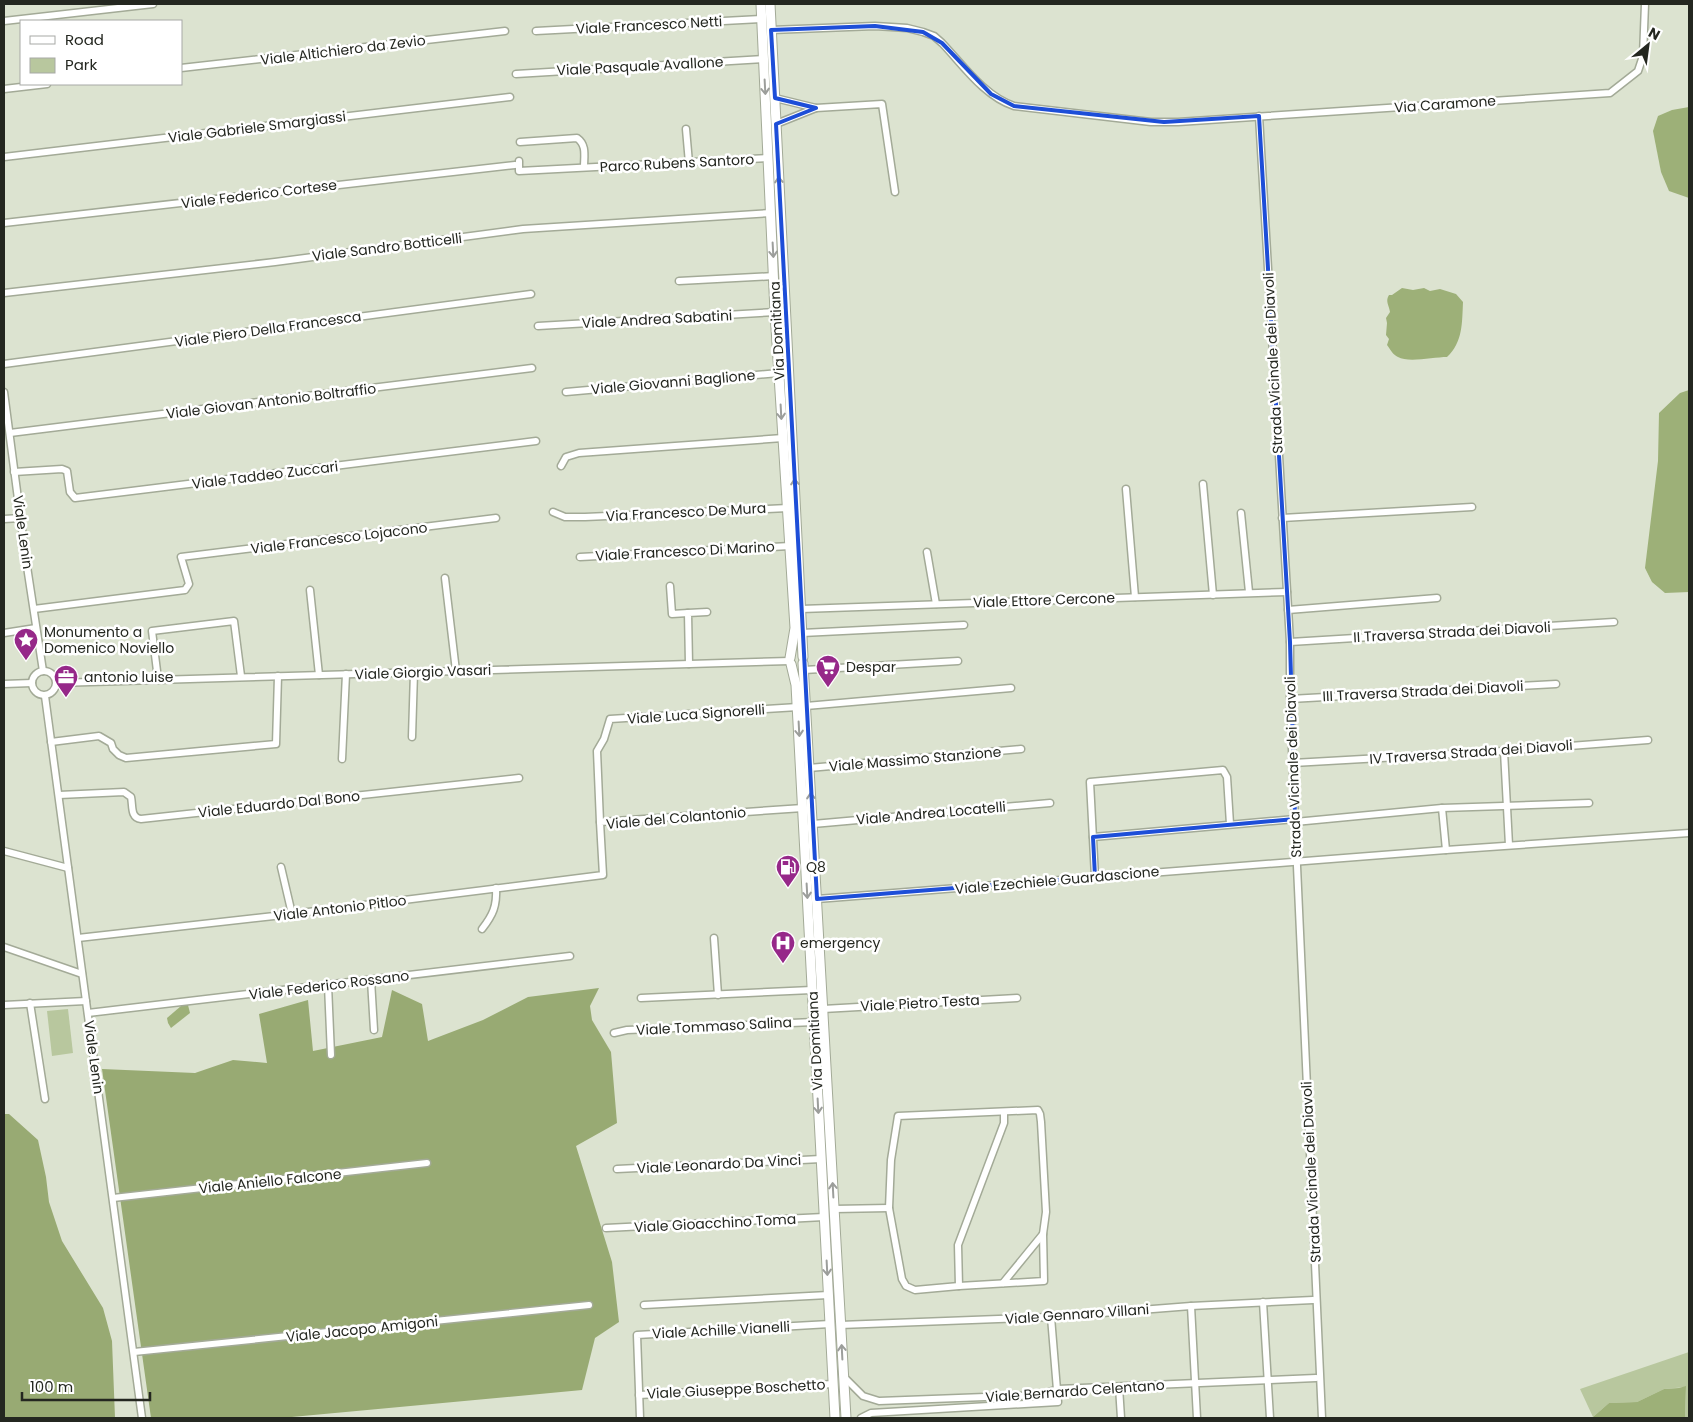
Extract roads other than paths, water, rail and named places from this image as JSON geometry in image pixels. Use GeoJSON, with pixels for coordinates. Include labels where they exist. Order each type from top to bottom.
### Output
{"type":"FeatureCollection","features":[{"type":"Feature","properties":{"kind":"main road","name":"Via Domitiana"},"geometry":{"type":"LineString","coordinates":[[761,4],[775,312],[795,628],[790,661],[802,706],[809,768],[846,1418]]}},
{"type":"Feature","properties":{"kind":"main road","name":"Via Domitiana"},"geometry":{"type":"LineString","coordinates":[[770,4],[802,633],[803,808],[835,1418]]}},
{"type":"Feature","properties":{"kind":"main road"},"geometry":{"type":"LineString","coordinates":[[790,661],[798,667],[803,664]]}},
{"type":"Feature","properties":{"kind":"street"},"geometry":{"type":"LineString","coordinates":[[4,21],[153,4]]}},
{"type":"Feature","properties":{"kind":"street","name":"Via Caramone"},"geometry":{"type":"LineString","coordinates":[[771,30],[875,26],[907,28],[934,36],[990,94],[1001,102],[1014,106],[1164,122],[1610,93],[1638,71],[1643,56],[1645,4]]}},
{"type":"Feature","properties":{"kind":"street","name":"Viale Francesco Netti"},"geometry":{"type":"LineString","coordinates":[[536,31],[761,19]]}},
{"type":"Feature","properties":{"kind":"street","name":"Viale Altichiero da Zevio"},"geometry":{"type":"LineString","coordinates":[[182,68],[505,31]]}},
{"type":"Feature","properties":{"kind":"street","name":"Viale Pasquale Avallone"},"geometry":{"type":"LineString","coordinates":[[516,74],[764,59]]}},
{"type":"Feature","properties":{"kind":"street"},"geometry":{"type":"LineString","coordinates":[[4,89],[38,85]]}},
{"type":"Feature","properties":{"kind":"street","name":"Viale Gabriele Smargiassi"},"geometry":{"type":"LineString","coordinates":[[4,157],[510,97]]}},
{"type":"Feature","properties":{"kind":"street"},"geometry":{"type":"LineString","coordinates":[[775,98],[816,108],[882,104],[895,192]]}},
{"type":"Feature","properties":{"kind":"street"},"geometry":{"type":"LineString","coordinates":[[776,124],[816,108]]}},
{"type":"Feature","properties":{"kind":"street","name":"Strada Vicinale dei Diavoli"},"geometry":{"type":"LineString","coordinates":[[1259,116],[1290,642],[1290,699],[1322,1418]]}},
{"type":"Feature","properties":{"kind":"street"},"geometry":{"type":"LineString","coordinates":[[686,129],[688,163]]}},
{"type":"Feature","properties":{"kind":"street","name":"Parco Rubens Santoro"},"geometry":{"type":"LineString","coordinates":[[520,142],[577,138],[582,142],[584,148],[584,167],[768,158]]}},
{"type":"Feature","properties":{"kind":"street","name":"Viale Federico Cortese"},"geometry":{"type":"LineString","coordinates":[[4,223],[517,163],[519,171],[584,167]]}},
{"type":"Feature","properties":{"kind":"street","name":"Viale Sandro Botticelli"},"geometry":{"type":"LineString","coordinates":[[4,293],[276,262],[523,229],[771,213]]}},
{"type":"Feature","properties":{"kind":"street"},"geometry":{"type":"LineString","coordinates":[[679,281],[774,276]]}},
{"type":"Feature","properties":{"kind":"street","name":"Viale Piero Della Francesca"},"geometry":{"type":"LineString","coordinates":[[4,364],[531,294]]}},
{"type":"Feature","properties":{"kind":"street","name":"Viale Andrea Sabatini"},"geometry":{"type":"LineString","coordinates":[[538,326],[775,312]]}},
{"type":"Feature","properties":{"kind":"street","name":"Viale Giovan Antonio Boltraffio"},"geometry":{"type":"LineString","coordinates":[[8,431],[532,368]]}},
{"type":"Feature","properties":{"kind":"street","name":"Viale Giovanni Baglione"},"geometry":{"type":"LineString","coordinates":[[566,392],[779,373]]}},
{"type":"Feature","properties":{"kind":"street","name":"Viale Lenin"},"geometry":{"type":"LineString","coordinates":[[4,392],[20,518],[43,671]]}},
{"type":"Feature","properties":{"kind":"street"},"geometry":{"type":"LineString","coordinates":[[561,466],[566,456],[579,453],[783,438]]}},
{"type":"Feature","properties":{"kind":"street","name":"Viale Taddeo Zuccari"},"geometry":{"type":"LineString","coordinates":[[14,472],[62,469],[67,471],[70,492],[76,498],[536,441]]}},
{"type":"Feature","properties":{"kind":"street"},"geometry":{"type":"LineString","coordinates":[[1203,484],[1213,595]]}},
{"type":"Feature","properties":{"kind":"street"},"geometry":{"type":"LineString","coordinates":[[1126,489],[1135,597]]}},
{"type":"Feature","properties":{"kind":"street"},"geometry":{"type":"LineString","coordinates":[[1282,518],[1472,507]]}},
{"type":"Feature","properties":{"kind":"street","name":"Via Francesco De Mura"},"geometry":{"type":"LineString","coordinates":[[553,512],[565,517],[585,517],[788,508]]}},
{"type":"Feature","properties":{"kind":"street"},"geometry":{"type":"LineString","coordinates":[[1241,513],[1249,592]]}},
{"type":"Feature","properties":{"kind":"street"},"geometry":{"type":"LineString","coordinates":[[4,519],[20,518]]}},
{"type":"Feature","properties":{"kind":"street","name":"Viale Francesco Lojacono"},"geometry":{"type":"LineString","coordinates":[[34,609],[185,590],[189,584],[181,557],[496,518]]}},
{"type":"Feature","properties":{"kind":"street","name":"Viale Francesco Di Marino"},"geometry":{"type":"LineString","coordinates":[[580,556],[790,546]]}},
{"type":"Feature","properties":{"kind":"street"},"geometry":{"type":"LineString","coordinates":[[927,552],[936,604]]}},
{"type":"Feature","properties":{"kind":"street"},"geometry":{"type":"LineString","coordinates":[[445,578],[456,671]]}},
{"type":"Feature","properties":{"kind":"street"},"geometry":{"type":"LineString","coordinates":[[670,586],[672,614],[708,612]]}},
{"type":"Feature","properties":{"kind":"street"},"geometry":{"type":"LineString","coordinates":[[310,590],[318,675]]}},
{"type":"Feature","properties":{"kind":"street","name":"Viale Ettore Cercone"},"geometry":{"type":"LineString","coordinates":[[801,609],[1287,592]]}},
{"type":"Feature","properties":{"kind":"street"},"geometry":{"type":"LineString","coordinates":[[1288,610],[1437,598]]}},
{"type":"Feature","properties":{"kind":"street"},"geometry":{"type":"LineString","coordinates":[[688,613],[689,664]]}},
{"type":"Feature","properties":{"kind":"street"},"geometry":{"type":"LineString","coordinates":[[158,679],[152,631],[234,621],[241,676]]}},
{"type":"Feature","properties":{"kind":"street","name":"II Traversa Strada dei Diavoli"},"geometry":{"type":"LineString","coordinates":[[1290,642],[1614,622]]}},
{"type":"Feature","properties":{"kind":"street"},"geometry":{"type":"LineString","coordinates":[[802,633],[964,625]]}},
{"type":"Feature","properties":{"kind":"street"},"geometry":{"type":"LineString","coordinates":[[4,633],[36,628]]}},
{"type":"Feature","properties":{"kind":"street","name":"Viale Giorgio Vasari"},"geometry":{"type":"LineString","coordinates":[[57,682],[790,661]]}},
{"type":"Feature","properties":{"kind":"street"},"geometry":{"type":"LineString","coordinates":[[803,664],[958,661]]}},
{"type":"Feature","properties":{"kind":"street"},"geometry":{"type":"LineString","coordinates":[[43,671],[51,673],[57,682],[54,691],[45,696],[35,692],[32,683],[35,674],[43,671]]}},
{"type":"Feature","properties":{"kind":"street"},"geometry":{"type":"LineString","coordinates":[[412,737],[414,672]]}},
{"type":"Feature","properties":{"kind":"street"},"geometry":{"type":"LineString","coordinates":[[342,758],[346,674]]}},
{"type":"Feature","properties":{"kind":"street"},"geometry":{"type":"LineString","coordinates":[[52,742],[99,736],[111,743],[119,756],[126,758],[276,744],[278,676]]}},
{"type":"Feature","properties":{"kind":"street"},"geometry":{"type":"LineString","coordinates":[[4,684],[32,683]]}},
{"type":"Feature","properties":{"kind":"street","name":"III Traversa Strada dei Diavoli"},"geometry":{"type":"LineString","coordinates":[[1290,699],[1556,684]]}},
{"type":"Feature","properties":{"kind":"street"},"geometry":{"type":"LineString","coordinates":[[802,706],[1011,688]]}},
{"type":"Feature","properties":{"kind":"street","name":"Viale Lenin"},"geometry":{"type":"LineString","coordinates":[[45,696],[142,1418]]}},
{"type":"Feature","properties":{"kind":"street","name":"Viale Luca Signorelli"},"geometry":{"type":"LineString","coordinates":[[600,822],[597,751],[604,739],[610,719],[802,706]]}},
{"type":"Feature","properties":{"kind":"street","name":"IV Traversa Strada dei Diavoli"},"geometry":{"type":"LineString","coordinates":[[1293,763],[1504,751],[1648,740]]}},
{"type":"Feature","properties":{"kind":"street","name":"Viale Massimo Stanzione"},"geometry":{"type":"LineString","coordinates":[[809,768],[1021,749]]}},
{"type":"Feature","properties":{"kind":"street"},"geometry":{"type":"LineString","coordinates":[[1504,751],[1509,846]]}},
{"type":"Feature","properties":{"kind":"street"},"geometry":{"type":"LineString","coordinates":[[1095,877],[1090,782],[1223,770],[1227,777],[1230,824]]}},
{"type":"Feature","properties":{"kind":"street","name":"Viale Eduardo Dal Bono"},"geometry":{"type":"LineString","coordinates":[[59,795],[124,792],[131,797],[133,815],[141,819],[519,778]]}},
{"type":"Feature","properties":{"kind":"street","name":"Viale Andrea Locatelli"},"geometry":{"type":"LineString","coordinates":[[812,824],[1050,803]]}},
{"type":"Feature","properties":{"kind":"street"},"geometry":{"type":"LineString","coordinates":[[1093,837],[1230,824],[1442,808],[1589,803]]}},
{"type":"Feature","properties":{"kind":"street","name":"Viale del Colantonio"},"geometry":{"type":"LineString","coordinates":[[603,875],[600,822],[803,808]]}},
{"type":"Feature","properties":{"kind":"street"},"geometry":{"type":"LineString","coordinates":[[1442,808],[1446,850]]}},
{"type":"Feature","properties":{"kind":"street","name":"Viale Ezechiele Guardascione"},"geometry":{"type":"LineString","coordinates":[[817,899],[1297,861],[1689,833]]}},
{"type":"Feature","properties":{"kind":"street"},"geometry":{"type":"LineString","coordinates":[[4,851],[68,868]]}},
{"type":"Feature","properties":{"kind":"street"},"geometry":{"type":"LineString","coordinates":[[281,867],[292,914]]}},
{"type":"Feature","properties":{"kind":"street","name":"Viale Antonio Pitloo"},"geometry":{"type":"LineString","coordinates":[[78,938],[292,914],[603,875]]}},
{"type":"Feature","properties":{"kind":"street"},"geometry":{"type":"LineString","coordinates":[[482,929],[491,917],[497,900],[496,888]]}},
{"type":"Feature","properties":{"kind":"street"},"geometry":{"type":"LineString","coordinates":[[714,938],[718,995]]}},
{"type":"Feature","properties":{"kind":"street"},"geometry":{"type":"LineString","coordinates":[[4,947],[82,974]]}},
{"type":"Feature","properties":{"kind":"street","name":"Viale Federico Rossano"},"geometry":{"type":"LineString","coordinates":[[88,1013],[570,956]]}},
{"type":"Feature","properties":{"kind":"street"},"geometry":{"type":"LineString","coordinates":[[371,980],[374,1030]]}},
{"type":"Feature","properties":{"kind":"street"},"geometry":{"type":"LineString","coordinates":[[328,985],[331,1055]]}},
{"type":"Feature","properties":{"kind":"street"},"geometry":{"type":"LineString","coordinates":[[642,998],[812,990]]}},
{"type":"Feature","properties":{"kind":"street","name":"Viale Pietro Testa"},"geometry":{"type":"LineString","coordinates":[[823,1009],[1017,998]]}},
{"type":"Feature","properties":{"kind":"street"},"geometry":{"type":"LineString","coordinates":[[4,1005],[86,1001]]}},
{"type":"Feature","properties":{"kind":"street"},"geometry":{"type":"LineString","coordinates":[[30,1003],[45,1099]]}},
{"type":"Feature","properties":{"kind":"street","name":"Viale Tommaso Salina"},"geometry":{"type":"LineString","coordinates":[[614,1033],[626,1030],[814,1022]]}},
{"type":"Feature","properties":{"kind":"street"},"geometry":{"type":"LineString","coordinates":[[1038,1110],[1040,1114],[1046,1212],[1043,1234],[1044,1282],[1003,1283],[915,1290],[906,1286],[902,1279],[889,1208],[891,1160],[898,1116],[1004,1112],[1038,1110]]}},
{"type":"Feature","properties":{"kind":"street"},"geometry":{"type":"LineString","coordinates":[[959,1286],[958,1245],[1004,1123],[1004,1112]]}},
{"type":"Feature","properties":{"kind":"street","name":"Viale Leonardo Da Vinci"},"geometry":{"type":"LineString","coordinates":[[617,1169],[821,1159]]}},
{"type":"Feature","properties":{"kind":"street","name":"Viale Aniello Falcone"},"geometry":{"type":"LineString","coordinates":[[113,1198],[427,1163]]}},
{"type":"Feature","properties":{"kind":"street"},"geometry":{"type":"LineString","coordinates":[[834,1209],[889,1208]]}},
{"type":"Feature","properties":{"kind":"street","name":"Viale Gioacchino Toma"},"geometry":{"type":"LineString","coordinates":[[606,1228],[824,1217]]}},
{"type":"Feature","properties":{"kind":"street"},"geometry":{"type":"LineString","coordinates":[[1003,1283],[1043,1234]]}},
{"type":"Feature","properties":{"kind":"street"},"geometry":{"type":"LineString","coordinates":[[644,1305],[828,1295]]}},
{"type":"Feature","properties":{"kind":"street","name":"Viale Gennaro Villani"},"geometry":{"type":"LineString","coordinates":[[840,1325],[1051,1317],[1191,1306],[1313,1300]]}},
{"type":"Feature","properties":{"kind":"street"},"geometry":{"type":"LineString","coordinates":[[1263,1302],[1270,1418]]}},
{"type":"Feature","properties":{"kind":"street","name":"Viale Jacopo Amigoni"},"geometry":{"type":"LineString","coordinates":[[134,1352],[589,1305]]}},
{"type":"Feature","properties":{"kind":"street"},"geometry":{"type":"LineString","coordinates":[[1191,1306],[1197,1418]]}},
{"type":"Feature","properties":{"kind":"street"},"geometry":{"type":"LineString","coordinates":[[1051,1317],[1058,1389]]}},
{"type":"Feature","properties":{"kind":"street","name":"Viale Achille Vianelli"},"geometry":{"type":"LineString","coordinates":[[640,1418],[637,1335],[830,1324]]}},
{"type":"Feature","properties":{"kind":"street","name":"Viale Bernardo Celentano"},"geometry":{"type":"LineString","coordinates":[[843,1376],[863,1396],[879,1401],[1040,1395],[1058,1389],[1316,1378]]}},
{"type":"Feature","properties":{"kind":"street","name":"Viale Giuseppe Boschetto"},"geometry":{"type":"LineString","coordinates":[[639,1395],[833,1384]]}},
{"type":"Feature","properties":{"kind":"street"},"geometry":{"type":"LineString","coordinates":[[1119,1387],[1121,1418]]}},
{"type":"Feature","properties":{"kind":"street","name":"Viale Bernardo Celentano"},"geometry":{"type":"LineString","coordinates":[[861,1418],[871,1413],[1058,1402],[1058,1389]]}},
{"type":"Feature","properties":{"kind":"place","name":"Monumento a Domenico Noviello"},"geometry":{"type":"Point","coordinates":[26,661]}},
{"type":"Feature","properties":{"kind":"place","name":"Despar"},"geometry":{"type":"Point","coordinates":[828,688]}},
{"type":"Feature","properties":{"kind":"place","name":"antonio luise"},"geometry":{"type":"Point","coordinates":[66,698]}},
{"type":"Feature","properties":{"kind":"place","name":"Q8"},"geometry":{"type":"Point","coordinates":[788,888]}},
{"type":"Feature","properties":{"kind":"place","name":"emergency"},"geometry":{"type":"Point","coordinates":[783,964]}}]}
